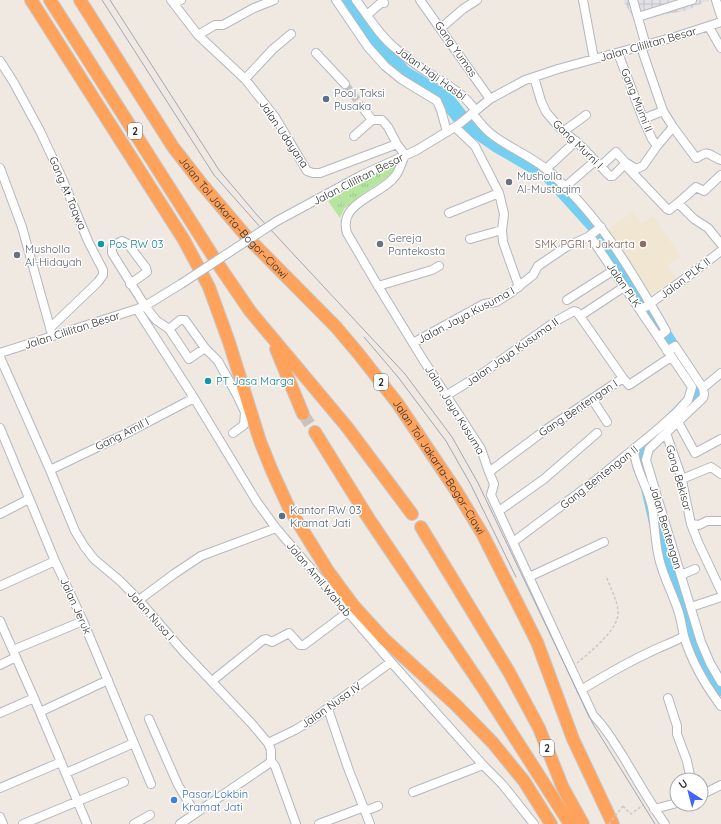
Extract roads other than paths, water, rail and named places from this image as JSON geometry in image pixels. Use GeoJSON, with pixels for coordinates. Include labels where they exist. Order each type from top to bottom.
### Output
{"type":"FeatureCollection","features":[{"type":"Feature","properties":{"kind":"highway"},"geometry":{"type":"LineString","coordinates":[[31,0],[184,240],[210,288],[229,342],[260,441],[272,471],[289,508],[328,571],[354,605],[380,635],[456,705],[493,743],[524,781],[551,824]]}},
{"type":"Feature","properties":{"kind":"highway","name":"2"},"geometry":{"type":"LineString","coordinates":[[50,0],[73,39],[250,311],[347,427],[412,514]]}},
{"type":"Feature","properties":{"kind":"highway","name":"Jalan Tol Jakarta–Bogor–Ciawi"},"geometry":{"type":"LineString","coordinates":[[80,0],[173,147],[246,236],[336,327],[358,353],[398,404],[457,492],[483,535],[537,642],[573,739],[613,824]]}},
{"type":"Feature","properties":{"kind":"highway","name":"2"},"geometry":{"type":"LineString","coordinates":[[272,338],[303,414]]}},
{"type":"Feature","properties":{"kind":"highway","name":"2"},"geometry":{"type":"LineString","coordinates":[[315,432],[369,520],[479,682],[570,824]]}},
{"type":"Feature","properties":{"kind":"highway","name":"2"},"geometry":{"type":"LineString","coordinates":[[421,527],[509,672],[539,728],[563,788],[583,824]]}},
{"type":"Feature","properties":{"kind":"street"},"geometry":{"type":"LineString","coordinates":[[198,35],[215,25],[223,26],[254,8],[274,0]]}},
{"type":"Feature","properties":{"kind":"street"},"geometry":{"type":"LineString","coordinates":[[336,0],[368,47],[385,66],[402,79],[437,101],[447,132]]}},
{"type":"Feature","properties":{"kind":"street","name":"Jalan Haji Hasbi"},"geometry":{"type":"LineString","coordinates":[[356,0],[378,30],[394,47],[468,100],[472,112],[486,129],[496,137],[529,156],[546,169]]}},
{"type":"Feature","properties":{"kind":"street","name":"Gang Yumas"},"geometry":{"type":"LineString","coordinates":[[420,0],[490,99]]}},
{"type":"Feature","properties":{"kind":"street"},"geometry":{"type":"LineString","coordinates":[[441,28],[463,9],[477,0]]}},
{"type":"Feature","properties":{"kind":"street"},"geometry":{"type":"LineString","coordinates":[[583,0],[594,59]]}},
{"type":"Feature","properties":{"kind":"street"},"geometry":{"type":"LineString","coordinates":[[633,0],[644,46],[663,111],[696,158],[704,153],[707,153],[721,160]]}},
{"type":"Feature","properties":{"kind":"street"},"geometry":{"type":"LineString","coordinates":[[638,17],[692,0]]}},
{"type":"Feature","properties":{"kind":"street"},"geometry":{"type":"LineString","coordinates":[[716,0],[721,16]]}},
{"type":"Feature","properties":{"kind":"street","name":"Jalan Udayana"},"geometry":{"type":"LineString","coordinates":[[175,1],[198,35],[245,79],[275,117],[307,171],[312,173],[320,173],[397,144]]}},
{"type":"Feature","properties":{"kind":"street"},"geometry":{"type":"LineString","coordinates":[[367,15],[382,2],[384,3]]}},
{"type":"Feature","properties":{"kind":"street","name":"Jalan Cililitan Besar"},"geometry":{"type":"LineString","coordinates":[[0,354],[52,332],[141,308],[278,221],[355,178],[417,150],[457,126],[472,112],[490,99],[525,80],[709,27],[721,22]]}},
{"type":"Feature","properties":{"kind":"street"},"geometry":{"type":"LineString","coordinates":[[709,27],[721,48]]}},
{"type":"Feature","properties":{"kind":"street"},"geometry":{"type":"LineString","coordinates":[[245,79],[273,49],[291,34]]}},
{"type":"Feature","properties":{"kind":"street"},"geometry":{"type":"LineString","coordinates":[[316,53],[345,84]]}},
{"type":"Feature","properties":{"kind":"street","name":"Gang Murni II"},"geometry":{"type":"LineString","coordinates":[[618,53],[643,119],[652,139],[657,146]]}},
{"type":"Feature","properties":{"kind":"street","name":"Gang At Taqwa"},"geometry":{"type":"LineString","coordinates":[[0,62],[40,131],[62,178],[88,241],[103,270],[103,275],[98,282],[52,332]]}},
{"type":"Feature","properties":{"kind":"street","name":"Gang Murni I"},"geometry":{"type":"LineString","coordinates":[[534,77],[540,101],[546,112],[564,132],[576,141],[611,176],[625,165],[668,210],[678,203]]}},
{"type":"Feature","properties":{"kind":"street"},"geometry":{"type":"LineString","coordinates":[[363,108],[372,120]]}},
{"type":"Feature","properties":{"kind":"street"},"geometry":{"type":"LineString","coordinates":[[643,119],[663,111]]}},
{"type":"Feature","properties":{"kind":"street"},"geometry":{"type":"LineString","coordinates":[[564,132],[586,115]]}},
{"type":"Feature","properties":{"kind":"street"},"geometry":{"type":"LineString","coordinates":[[354,136],[372,120],[382,120],[405,155]]}},
{"type":"Feature","properties":{"kind":"street"},"geometry":{"type":"LineString","coordinates":[[457,126],[474,146],[499,193],[504,214],[502,230],[503,242],[519,287],[533,275],[538,266],[566,247],[589,236],[599,228]]}},
{"type":"Feature","properties":{"kind":"street"},"geometry":{"type":"LineString","coordinates":[[565,187],[616,152],[625,162],[636,169],[643,166],[673,127]]}},
{"type":"Feature","properties":{"kind":"street"},"geometry":{"type":"LineString","coordinates":[[546,169],[576,141]]}},
{"type":"Feature","properties":{"kind":"street","name":"Jalan Jaya Kusuma"},"geometry":{"type":"LineString","coordinates":[[405,155],[397,175],[390,182],[357,205],[347,217],[345,224],[347,233],[413,343],[481,449],[494,484],[492,495],[593,716],[605,727],[654,809],[665,824]]}},
{"type":"Feature","properties":{"kind":"street"},"geometry":{"type":"LineString","coordinates":[[0,168],[3,187],[22,226],[52,332]]}},
{"type":"Feature","properties":{"kind":"street","name":"Jalan PLK"},"geometry":{"type":"LineString","coordinates":[[546,169],[565,187],[599,228],[628,268],[646,307],[662,335],[697,387]]}},
{"type":"Feature","properties":{"kind":"street"},"geometry":{"type":"LineString","coordinates":[[721,175],[704,191],[696,187],[678,203],[694,219],[708,228],[721,244]]}},
{"type":"Feature","properties":{"kind":"street"},"geometry":{"type":"LineString","coordinates":[[449,213],[499,193]]}},
{"type":"Feature","properties":{"kind":"street"},"geometry":{"type":"LineString","coordinates":[[470,239],[502,230]]}},
{"type":"Feature","properties":{"kind":"street","name":"Jalan PLK"},"geometry":{"type":"LineString","coordinates":[[589,236],[616,273],[624,287],[646,307]]}},
{"type":"Feature","properties":{"kind":"street"},"geometry":{"type":"LineString","coordinates":[[130,284],[147,272],[146,268],[128,244],[122,241],[114,245],[112,248],[112,253],[130,284],[141,308],[169,328],[189,359],[205,348]]}},
{"type":"Feature","properties":{"kind":"street","name":"Jalan PLK II"},"geometry":{"type":"LineString","coordinates":[[646,307],[721,251]]}},
{"type":"Feature","properties":{"kind":"street"},"geometry":{"type":"LineString","coordinates":[[378,286],[432,270],[438,266]]}},
{"type":"Feature","properties":{"kind":"street","name":"Jalan PLK"},"geometry":{"type":"LineString","coordinates":[[616,273],[628,268]]}},
{"type":"Feature","properties":{"kind":"street"},"geometry":{"type":"LineString","coordinates":[[567,300],[616,273]]}},
{"type":"Feature","properties":{"kind":"street","name":"Jalan Jaya Kusuma I"},"geometry":{"type":"LineString","coordinates":[[413,343],[484,304],[496,302],[519,287]]}},
{"type":"Feature","properties":{"kind":"street","name":"Jalan Jaya Kusuma II"},"geometry":{"type":"LineString","coordinates":[[447,395],[483,373],[571,311],[575,310],[578,314],[624,287]]}},
{"type":"Feature","properties":{"kind":"street"},"geometry":{"type":"LineString","coordinates":[[646,307],[662,335]]}},
{"type":"Feature","properties":{"kind":"street","name":"Jalan Amil Wahab"},"geometry":{"type":"LineString","coordinates":[[141,308],[257,502],[276,528],[391,662],[483,765],[502,784],[534,824]]}},
{"type":"Feature","properties":{"kind":"street","name":"Gang Bentengan I"},"geometry":{"type":"LineString","coordinates":[[489,472],[544,431],[623,378],[578,314]]}},
{"type":"Feature","properties":{"kind":"street"},"geometry":{"type":"LineString","coordinates":[[169,328],[180,320],[185,320],[205,348],[218,361],[245,412],[244,425],[233,433]]}},
{"type":"Feature","properties":{"kind":"street"},"geometry":{"type":"LineString","coordinates":[[623,378],[629,385],[671,350]]}},
{"type":"Feature","properties":{"kind":"street","name":"Jalan Nusa I"},"geometry":{"type":"LineString","coordinates":[[0,357],[75,531],[84,546],[94,559],[119,580],[139,600],[268,743]]}},
{"type":"Feature","properties":{"kind":"street"},"geometry":{"type":"LineString","coordinates":[[684,411],[688,400],[697,387],[721,373]]}},
{"type":"Feature","properties":{"kind":"street","name":"Jalan Bentengan"},"geometry":{"type":"LineString","coordinates":[[697,387],[704,394],[702,398],[684,411],[678,422],[649,449],[646,460],[691,607],[687,617],[684,636],[702,678],[721,706]]}},
{"type":"Feature","properties":{"kind":"street","name":"Gang Amil I"},"geometry":{"type":"LineString","coordinates":[[50,470],[125,434],[194,398]]}},
{"type":"Feature","properties":{"kind":"street"},"geometry":{"type":"LineString","coordinates":[[592,399],[607,422]]}},
{"type":"Feature","properties":{"kind":"street","name":"Gang Bentengan II"},"geometry":{"type":"LineString","coordinates":[[513,542],[684,411]]}},
{"type":"Feature","properties":{"kind":"street"},"geometry":{"type":"LineString","coordinates":[[678,422],[695,453],[721,439]]}},
{"type":"Feature","properties":{"kind":"street","name":"Jalan Jeruk"},"geometry":{"type":"LineString","coordinates":[[0,428],[2,439],[83,621],[151,784]]}},
{"type":"Feature","properties":{"kind":"street"},"geometry":{"type":"LineString","coordinates":[[499,511],[544,479],[597,433]]}},
{"type":"Feature","properties":{"kind":"street","name":"Gang Bekisar"},"geometry":{"type":"LineString","coordinates":[[666,433],[682,479],[691,524],[721,592]]}},
{"type":"Feature","properties":{"kind":"street","name":"Jalan Bentengan"},"geometry":{"type":"LineString","coordinates":[[634,450],[635,460],[646,487],[652,508],[656,543],[664,575],[678,610],[687,617],[721,682]]}},
{"type":"Feature","properties":{"kind":"street"},"geometry":{"type":"LineString","coordinates":[[682,479],[712,467],[721,474]]}},
{"type":"Feature","properties":{"kind":"street"},"geometry":{"type":"LineString","coordinates":[[0,514],[29,499]]}},
{"type":"Feature","properties":{"kind":"street","name":"Gang Bekisar"},"geometry":{"type":"LineString","coordinates":[[691,524],[699,526],[707,521],[721,521]]}},
{"type":"Feature","properties":{"kind":"street"},"geometry":{"type":"LineString","coordinates":[[139,600],[201,556],[276,528]]}},
{"type":"Feature","properties":{"kind":"street"},"geometry":{"type":"LineString","coordinates":[[529,577],[604,542]]}},
{"type":"Feature","properties":{"kind":"street"},"geometry":{"type":"LineString","coordinates":[[0,586],[56,561]]}},
{"type":"Feature","properties":{"kind":"street"},"geometry":{"type":"LineString","coordinates":[[681,575],[695,569]]}},
{"type":"Feature","properties":{"kind":"street"},"geometry":{"type":"LineString","coordinates":[[691,607],[721,597]]}},
{"type":"Feature","properties":{"kind":"street"},"geometry":{"type":"LineString","coordinates":[[212,681],[263,640],[266,639],[272,642],[289,633],[300,645],[304,645],[348,612]]}},
{"type":"Feature","properties":{"kind":"street"},"geometry":{"type":"LineString","coordinates":[[0,621],[87,824]]}},
{"type":"Feature","properties":{"kind":"street"},"geometry":{"type":"LineString","coordinates":[[0,665],[15,654],[83,621]]}},
{"type":"Feature","properties":{"kind":"street"},"geometry":{"type":"LineString","coordinates":[[581,690],[651,651],[676,641],[684,636]]}},
{"type":"Feature","properties":{"kind":"street","name":"Jalan Nusa IV"},"geometry":{"type":"LineString","coordinates":[[268,743],[295,730],[328,709],[391,662]]}},
{"type":"Feature","properties":{"kind":"street"},"geometry":{"type":"LineString","coordinates":[[40,712],[108,680]]}},
{"type":"Feature","properties":{"kind":"street"},"geometry":{"type":"LineString","coordinates":[[0,713],[34,698]]}},
{"type":"Feature","properties":{"kind":"street"},"geometry":{"type":"LineString","coordinates":[[668,698],[677,726],[677,734],[689,772]]}},
{"type":"Feature","properties":{"kind":"street"},"geometry":{"type":"LineString","coordinates":[[328,709],[348,768],[370,824]]}},
{"type":"Feature","properties":{"kind":"street"},"geometry":{"type":"LineString","coordinates":[[149,719],[178,785],[195,813]]}},
{"type":"Feature","properties":{"kind":"street"},"geometry":{"type":"LineString","coordinates":[[66,773],[134,743]]}},
{"type":"Feature","properties":{"kind":"street"},"geometry":{"type":"LineString","coordinates":[[268,743],[271,750],[271,761],[275,766],[296,824]]}},
{"type":"Feature","properties":{"kind":"street"},"geometry":{"type":"LineString","coordinates":[[180,824],[271,761]]}},
{"type":"Feature","properties":{"kind":"street"},"geometry":{"type":"LineString","coordinates":[[0,788],[61,762]]}},
{"type":"Feature","properties":{"kind":"street"},"geometry":{"type":"LineString","coordinates":[[413,792],[483,765]]}},
{"type":"Feature","properties":{"kind":"street"},"geometry":{"type":"LineString","coordinates":[[23,824],[124,782]]}},
{"type":"Feature","properties":{"kind":"street"},"geometry":{"type":"LineString","coordinates":[[709,791],[721,785]]}},
{"type":"Feature","properties":{"kind":"street"},"geometry":{"type":"LineString","coordinates":[[654,809],[669,805]]}},
{"type":"Feature","properties":{"kind":"street"},"geometry":{"type":"LineString","coordinates":[[319,824],[364,809],[378,806]]}},
{"type":"Feature","properties":{"kind":"street"},"geometry":{"type":"LineString","coordinates":[[134,824],[150,815]]}},
{"type":"Feature","properties":{"kind":"street"},"geometry":{"type":"LineString","coordinates":[[0,818],[3,824]]}},
{"type":"Feature","properties":{"kind":"waterway"},"geometry":{"type":"LineString","coordinates":[[340,0],[403,73],[446,99],[464,122],[496,144],[548,174],[595,226],[700,392],[641,453],[660,536],[681,606],[702,656],[721,688]]}},
{"type":"Feature","properties":{"kind":"tunnel"},"geometry":{"type":"LineString","coordinates":[[345,84],[363,108]]}},
{"type":"Feature","properties":{"kind":"tunnel"},"geometry":{"type":"LineString","coordinates":[[303,414],[315,432]]}},
{"type":"Feature","properties":{"kind":"tram line"},"geometry":{"type":"LineString","coordinates":[[102,0],[214,175],[261,228]]}},
{"type":"Feature","properties":{"kind":"tram line"},"geometry":{"type":"LineString","coordinates":[[110,0],[219,170],[257,215],[405,374],[452,437],[478,483],[593,724],[655,824]]}},
{"type":"Feature","properties":{"kind":"tram line"},"geometry":{"type":"LineString","coordinates":[[364,337],[398,377],[446,441],[471,485],[516,577]]}},
{"type":"Feature","properties":{"kind":"place","name":"Pool Taksi Pusaka"},"geometry":{"type":"Point","coordinates":[326,99]}},
{"type":"Feature","properties":{"kind":"place","name":"Musholla Al-Mustaqim"},"geometry":{"type":"Point","coordinates":[509,182]}},
{"type":"Feature","properties":{"kind":"place","name":"Pos RW 03"},"geometry":{"type":"Point","coordinates":[101,244]}},
{"type":"Feature","properties":{"kind":"place","name":"Gereja Pantekosta"},"geometry":{"type":"Point","coordinates":[380,244]}},
{"type":"Feature","properties":{"kind":"place","name":"SMK PGRI 1 Jakarta"},"geometry":{"type":"Point","coordinates":[643,244]}},
{"type":"Feature","properties":{"kind":"place","name":"Musholla Al-Hidayah"},"geometry":{"type":"Point","coordinates":[17,255]}},
{"type":"Feature","properties":{"kind":"place","name":"PT Jasa Marga"},"geometry":{"type":"Point","coordinates":[208,381]}},
{"type":"Feature","properties":{"kind":"place","name":"Kantor RW 03 Kramat Jati"},"geometry":{"type":"Point","coordinates":[282,516]}},
{"type":"Feature","properties":{"kind":"place","name":"Pasar Lokbin Kramat Jati"},"geometry":{"type":"Point","coordinates":[174,800]}}]}
